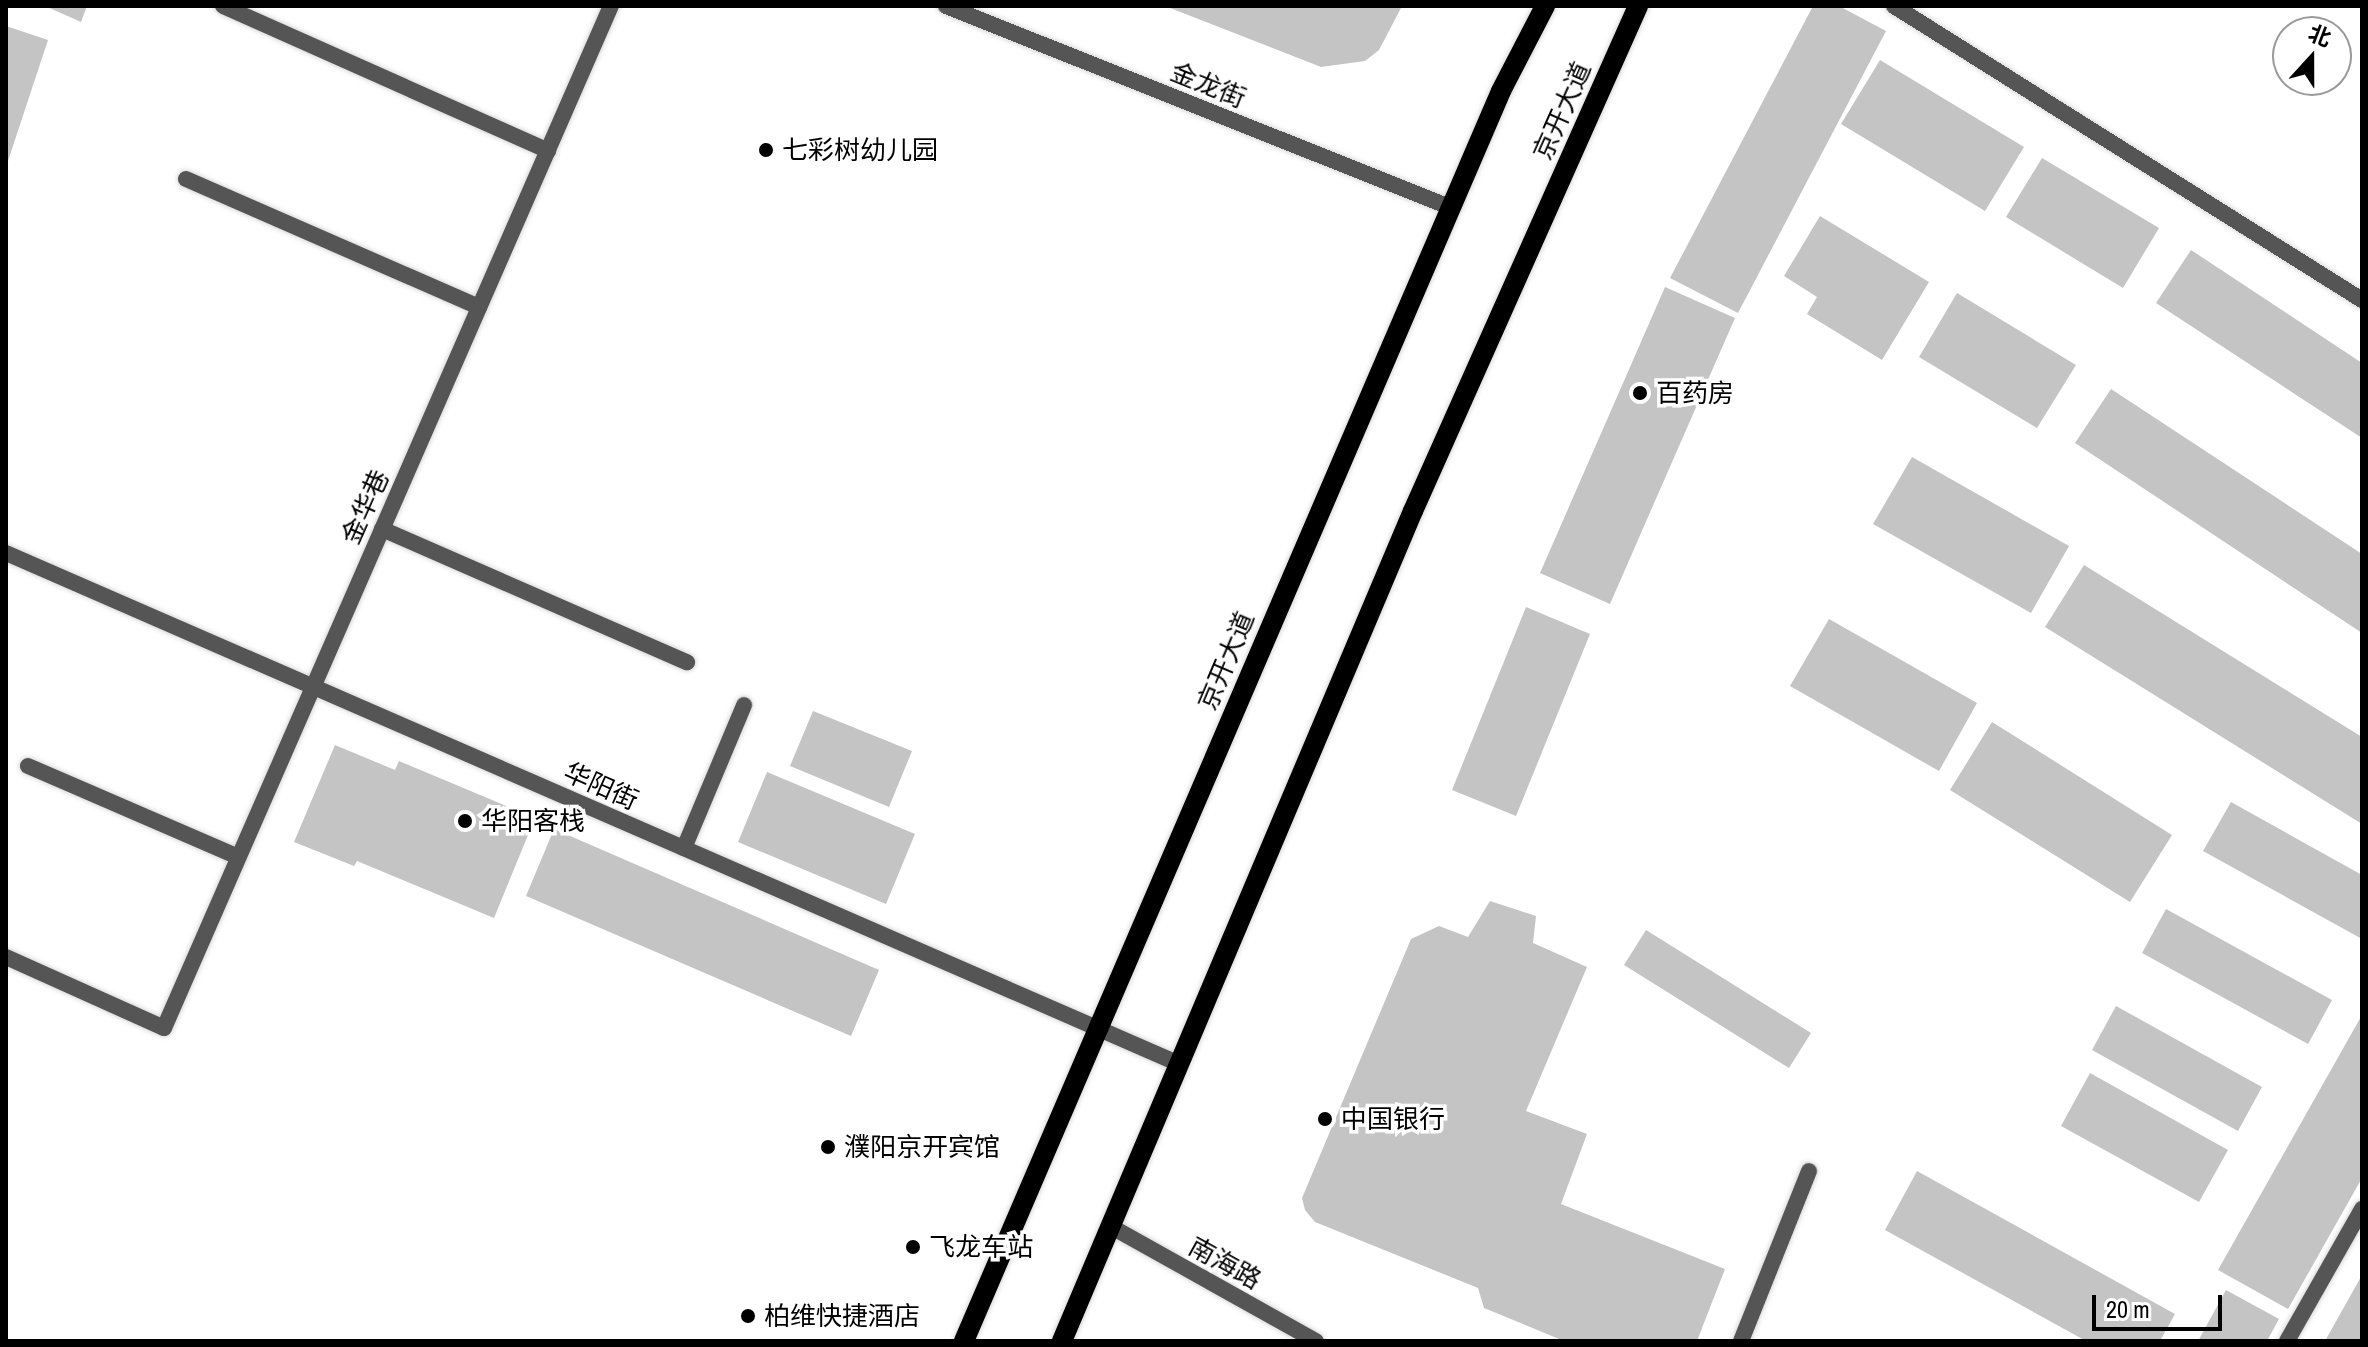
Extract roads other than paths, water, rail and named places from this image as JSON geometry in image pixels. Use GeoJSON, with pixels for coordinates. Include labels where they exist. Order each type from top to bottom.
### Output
{"type":"FeatureCollection","features":[{"type":"Feature","properties":{"kind":"main road","name":"京开大道"},"geometry":{"type":"LineString","coordinates":[[964,1341],[1095,1028],[1501,91],[1545,6]]}},
{"type":"Feature","properties":{"kind":"main road","name":"京开大道"},"geometry":{"type":"LineString","coordinates":[[1062,1341],[1413,511],[1638,6]]}},
{"type":"Feature","properties":{"kind":"street"},"geometry":{"type":"LineString","coordinates":[[223,6],[548,151]]}},
{"type":"Feature","properties":{"kind":"street","name":"金华巷"},"geometry":{"type":"LineString","coordinates":[[6,957],[164,1028],[611,6]]}},
{"type":"Feature","properties":{"kind":"street","name":"金龙街"},"geometry":{"type":"LineString","coordinates":[[946,6],[1452,208]]}},
{"type":"Feature","properties":{"kind":"street"},"geometry":{"type":"LineString","coordinates":[[1894,6],[2362,300]]}},
{"type":"Feature","properties":{"kind":"street"},"geometry":{"type":"LineString","coordinates":[[186,179],[479,307]]}},
{"type":"Feature","properties":{"kind":"street"},"geometry":{"type":"LineString","coordinates":[[382,529],[687,662]]}},
{"type":"Feature","properties":{"kind":"street","name":"华阳街"},"geometry":{"type":"LineString","coordinates":[[6,553],[1177,1063]]}},
{"type":"Feature","properties":{"kind":"street"},"geometry":{"type":"LineString","coordinates":[[684,848],[744,705]]}},
{"type":"Feature","properties":{"kind":"street"},"geometry":{"type":"LineString","coordinates":[[28,766],[238,857]]}},
{"type":"Feature","properties":{"kind":"street"},"geometry":{"type":"LineString","coordinates":[[1741,1341],[1809,1171]]}},
{"type":"Feature","properties":{"kind":"street"},"geometry":{"type":"LineString","coordinates":[[2287,1341],[2362,1209]]}},
{"type":"Feature","properties":{"kind":"street","name":"南海路"},"geometry":{"type":"LineString","coordinates":[[1110,1226],[1316,1341]]}},
{"type":"Feature","properties":{"kind":"place","name":"七彩树幼儿园"},"geometry":{"type":"Point","coordinates":[766,150]}},
{"type":"Feature","properties":{"kind":"place","name":"百药房"},"geometry":{"type":"Point","coordinates":[1640,393]}},
{"type":"Feature","properties":{"kind":"place","name":"华阳客栈"},"geometry":{"type":"Point","coordinates":[465,821]}},
{"type":"Feature","properties":{"kind":"place","name":"中国银行"},"geometry":{"type":"Point","coordinates":[1325,1119]}},
{"type":"Feature","properties":{"kind":"place","name":"濮阳京开宾馆"},"geometry":{"type":"Point","coordinates":[828,1147]}},
{"type":"Feature","properties":{"kind":"place","name":"飞龙车站"},"geometry":{"type":"Point","coordinates":[913,1247]}},
{"type":"Feature","properties":{"kind":"place","name":"柏维快捷酒店"},"geometry":{"type":"Point","coordinates":[748,1316]}}]}
